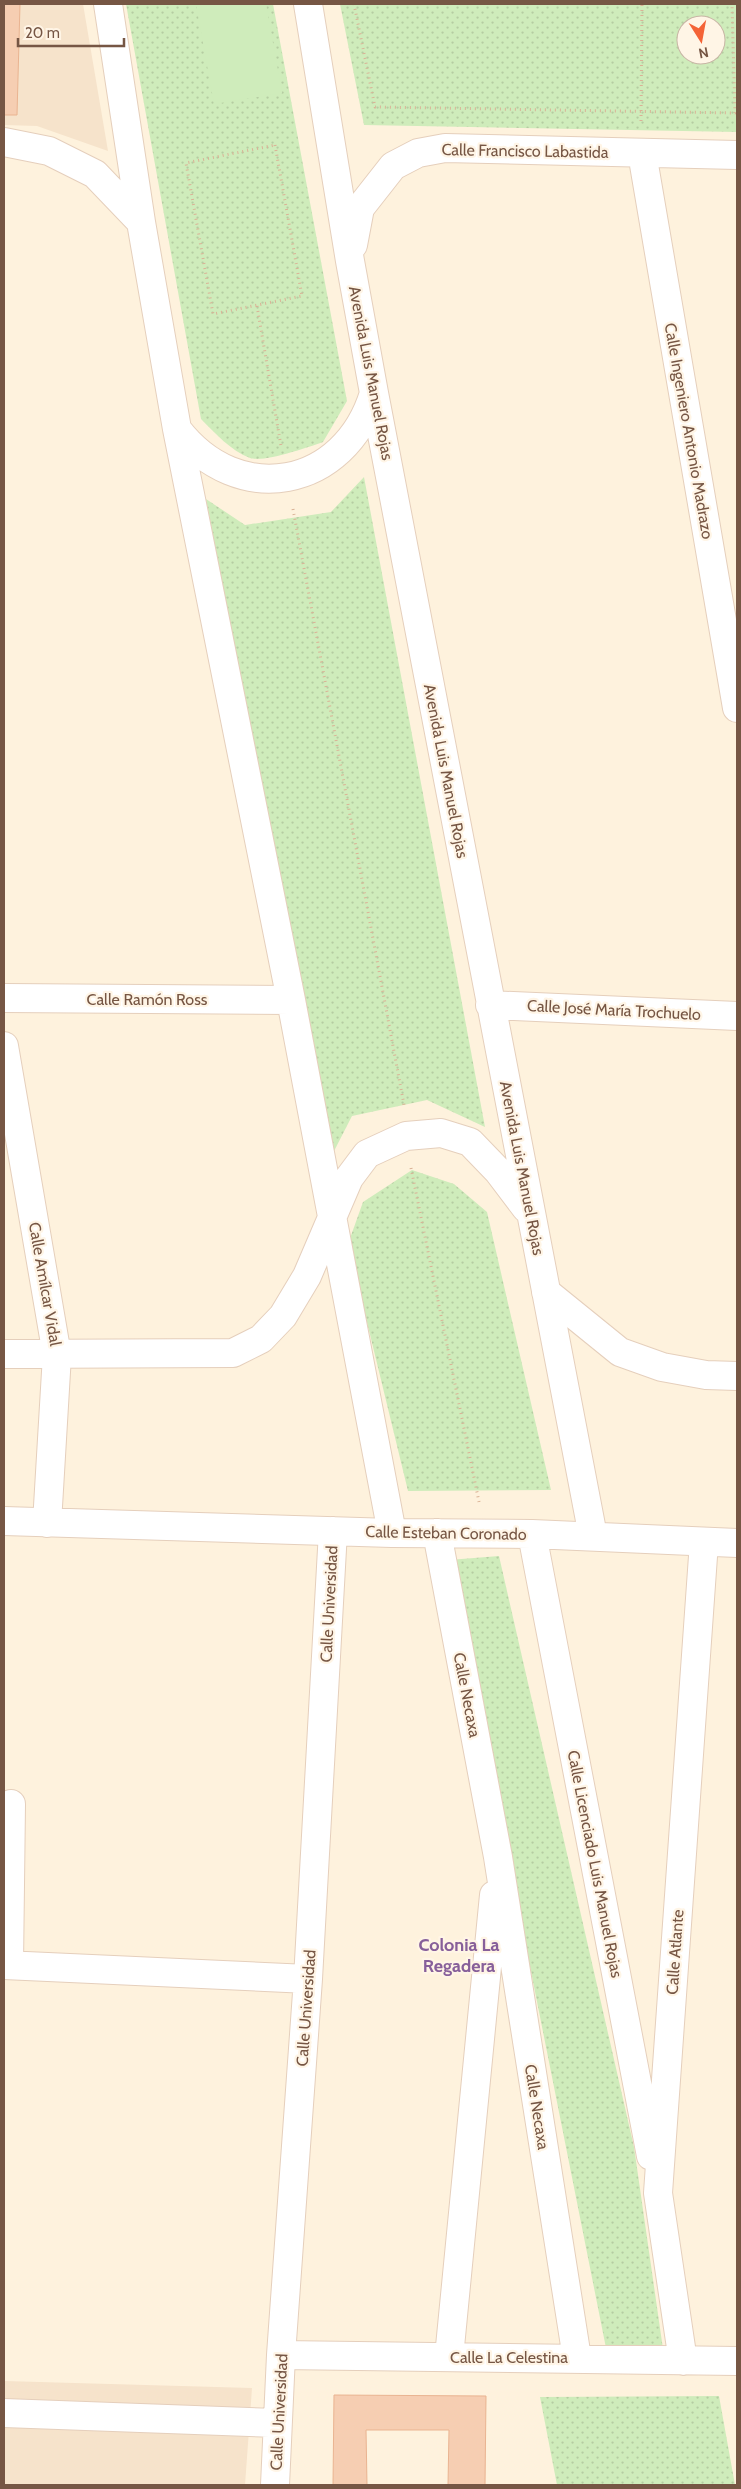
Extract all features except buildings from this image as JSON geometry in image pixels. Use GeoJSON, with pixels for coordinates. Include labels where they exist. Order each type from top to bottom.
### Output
{"type":"FeatureCollection","features":[{"type":"Feature","properties":{"kind":"street"},"geometry":{"type":"LineString","coordinates":[[108,4],[141,222],[177,430],[291,1000],[392,1533]]}},
{"type":"Feature","properties":{"kind":"street","name":"Avenida Luis Manuel Rojas"},"geometry":{"type":"LineString","coordinates":[[308,4],[350,261],[374,393],[593,1536]]}},
{"type":"Feature","properties":{"kind":"street","name":"Calle Francisco Labastida"},"geometry":{"type":"LineString","coordinates":[[350,261],[360,208],[393,166],[418,153],[445,148],[641,141],[737,155]]}},
{"type":"Feature","properties":{"kind":"street","name":"Calle Ingeniero Antonio Madrazo"},"geometry":{"type":"LineString","coordinates":[[641,141],[737,708]]}},
{"type":"Feature","properties":{"kind":"street"},"geometry":{"type":"LineString","coordinates":[[4,142],[49,151],[96,174],[141,222]]}},
{"type":"Feature","properties":{"kind":"street"},"geometry":{"type":"LineString","coordinates":[[177,430],[190,446],[206,460],[224,470],[266,479],[287,477],[308,471],[327,461],[344,448],[364,420],[374,393]]}},
{"type":"Feature","properties":{"kind":"street","name":"Calle Ramón Ross"},"geometry":{"type":"LineString","coordinates":[[4,998],[291,1000]]}},
{"type":"Feature","properties":{"kind":"street","name":"Calle José María Trochuelo"},"geometry":{"type":"LineString","coordinates":[[490,1005],[737,1016]]}},
{"type":"Feature","properties":{"kind":"street","name":"Calle Amílcar Vidal"},"geometry":{"type":"LineString","coordinates":[[4,1046],[57,1355],[48,1523]]}},
{"type":"Feature","properties":{"kind":"street"},"geometry":{"type":"LineString","coordinates":[[4,1354],[233,1353],[261,1340],[283,1316],[307,1276],[349,1178],[366,1154],[406,1136],[441,1133],[470,1142],[498,1171],[530,1214]]}},
{"type":"Feature","properties":{"kind":"street"},"geometry":{"type":"LineString","coordinates":[[546,1292],[620,1352],[662,1368],[706,1375],[737,1376]]}},
{"type":"Feature","properties":{"kind":"street","name":"Calle Esteban Coronado"},"geometry":{"type":"LineString","coordinates":[[4,1521],[392,1533],[532,1534],[737,1543]]}},
{"type":"Feature","properties":{"kind":"street","name":"Calle Universidad"},"geometry":{"type":"LineString","coordinates":[[275,2485],[281,2355],[308,1979],[333,1531]]}},
{"type":"Feature","properties":{"kind":"street","name":"Calle Necaxa"},"geometry":{"type":"LineString","coordinates":[[437,1533],[498,1856],[577,2358]]}},
{"type":"Feature","properties":{"kind":"street","name":"Calle Licenciado Luis Manuel Rojas"},"geometry":{"type":"LineString","coordinates":[[532,1534],[658,2193]]}},
{"type":"Feature","properties":{"kind":"street","name":"Calle Atlante"},"geometry":{"type":"LineString","coordinates":[[683,2361],[658,2193],[704,1542]]}},
{"type":"Feature","properties":{"kind":"street"},"geometry":{"type":"LineString","coordinates":[[11,1804],[6,1965],[308,1979]]}},
{"type":"Feature","properties":{"kind":"street","name":"Calle Necaxa"},"geometry":{"type":"LineString","coordinates":[[449,2357],[498,1856]]}},
{"type":"Feature","properties":{"kind":"street","name":"Calle La Celestina"},"geometry":{"type":"LineString","coordinates":[[281,2355],[737,2361]]}},
{"type":"Feature","properties":{"kind":"street"},"geometry":{"type":"LineString","coordinates":[[4,2413],[277,2423]]}},
{"type":"Feature","properties":{"kind":"path"},"geometry":{"type":"LineString","coordinates":[[354,4],[375,107],[734,114],[732,4]]}},
{"type":"Feature","properties":{"kind":"path"},"geometry":{"type":"LineString","coordinates":[[641,141],[642,4]]}},
{"type":"Feature","properties":{"kind":"path"},"geometry":{"type":"LineString","coordinates":[[275,145],[302,296],[257,306],[213,314],[186,162],[275,145]]}},
{"type":"Feature","properties":{"kind":"path"},"geometry":{"type":"LineString","coordinates":[[257,306],[402,1095],[406,1136],[485,1534]]}},
{"type":"Feature","properties":{"kind":"shaded area"},"geometry":{"type":"Polygon","coordinates":[[[4,4],[83,4],[108,151],[37,126],[4,125],[4,4]]]}},
{"type":"Feature","properties":{"kind":"shaded area"},"geometry":{"type":"Polygon","coordinates":[[[4,2381],[252,2388],[245,2485],[4,2485],[4,2381]]]}},
{"type":"Feature","properties":{"kind":"green space"},"geometry":{"type":"Polygon","coordinates":[[[126,4],[273,4],[347,401],[323,442],[275,456],[250,458],[230,446],[201,419],[126,4]]]}},
{"type":"Feature","properties":{"kind":"green space"},"geometry":{"type":"Polygon","coordinates":[[[196,4],[266,4],[282,93],[214,104],[196,4]]]}},
{"type":"Feature","properties":{"kind":"green space"},"geometry":{"type":"Polygon","coordinates":[[[340,4],[737,4],[737,132],[364,125],[340,4]]]}},
{"type":"Feature","properties":{"kind":"green space"},"geometry":{"type":"Polygon","coordinates":[[[364,477],[485,1127],[427,1100],[352,1116],[332,1155],[206,499],[245,525],[331,512],[364,477]]]}},
{"type":"Feature","properties":{"kind":"green space"},"geometry":{"type":"Polygon","coordinates":[[[412,1170],[454,1184],[487,1212],[551,1490],[408,1491],[348,1244],[363,1202],[412,1170]]]}},
{"type":"Feature","properties":{"kind":"green space"},"geometry":{"type":"Polygon","coordinates":[[[499,1556],[634,2147],[663,2349],[606,2348],[449,1560],[499,1556]]]}},
{"type":"Feature","properties":{"kind":"green space"},"geometry":{"type":"Polygon","coordinates":[[[719,2396],[735,2485],[557,2485],[540,2397],[719,2396]]]}},
{"type":"Feature","properties":{"kind":"district","name":"Colonia La Regadera"},"geometry":{"type":"Point","coordinates":[459,1955]}}]}
